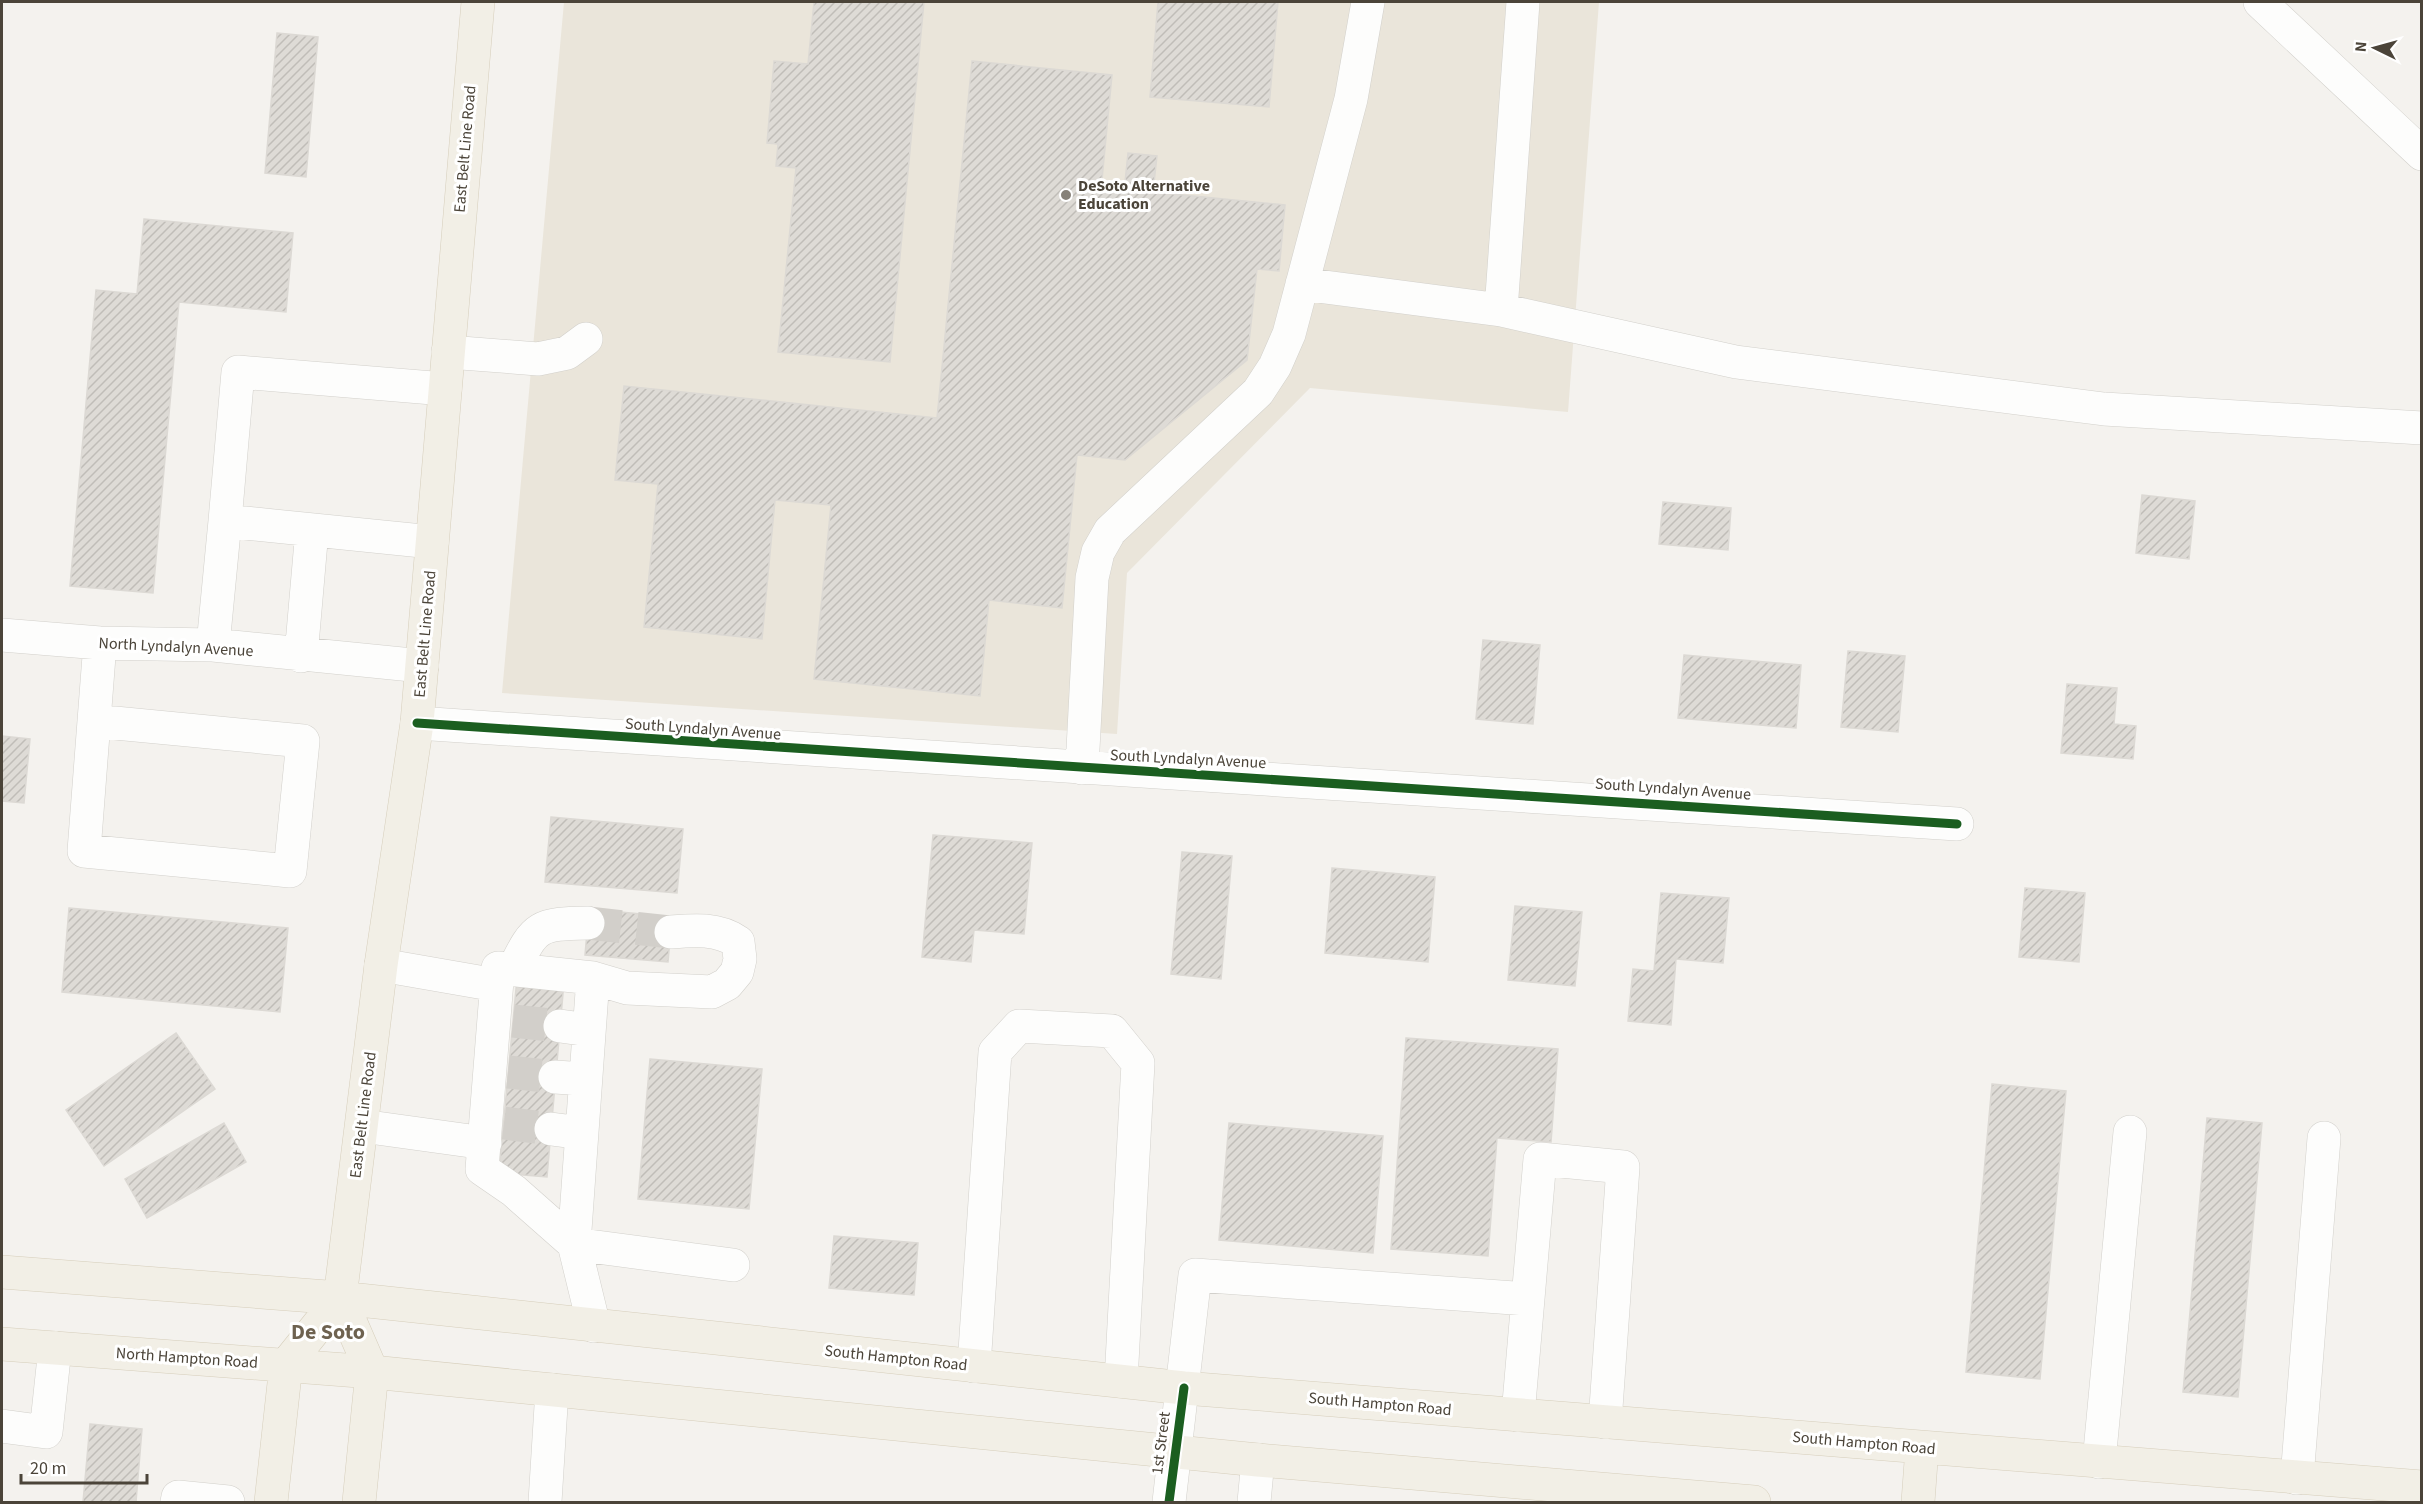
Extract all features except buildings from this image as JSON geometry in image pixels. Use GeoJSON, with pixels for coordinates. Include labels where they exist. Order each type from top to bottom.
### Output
{"type":"FeatureCollection","features":[{"type":"Feature","properties":{"kind":"main road","name":"East Belt Line Road"},"geometry":{"type":"LineString","coordinates":[[340,1298],[381,965],[417,723],[478,2]]}},
{"type":"Feature","properties":{"kind":"main road"},"geometry":{"type":"LineString","coordinates":[[2,1272],[340,1298]]}},
{"type":"Feature","properties":{"kind":"main road"},"geometry":{"type":"LineString","coordinates":[[271,1503],[286,1365],[340,1298]]}},
{"type":"Feature","properties":{"kind":"main road"},"geometry":{"type":"LineString","coordinates":[[340,1298],[372,1372],[359,1503]]}},
{"type":"Feature","properties":{"kind":"main road","name":"South Hampton Road"},"geometry":{"type":"LineString","coordinates":[[340,1298],[1184,1388],[2099,1462],[2296,1490],[2421,1487]]}},
{"type":"Feature","properties":{"kind":"main road","name":"North Hampton Road"},"geometry":{"type":"LineString","coordinates":[[2,1344],[372,1372]]}},
{"type":"Feature","properties":{"kind":"main road"},"geometry":{"type":"LineString","coordinates":[[372,1372],[1258,1460],[1754,1503]]}},
{"type":"Feature","properties":{"kind":"main road"},"geometry":{"type":"LineString","coordinates":[[1918,1503],[1922,1448]]}},
{"type":"Feature","properties":{"kind":"street"},"geometry":{"type":"LineString","coordinates":[[1082,768],[1092,578],[1098,552],[1110,531],[1258,392],[1275,366],[1289,334],[1351,99],[1368,2]]}},
{"type":"Feature","properties":{"kind":"street"},"geometry":{"type":"LineString","coordinates":[[1501,310],[1523,2]]}},
{"type":"Feature","properties":{"kind":"street"},"geometry":{"type":"LineString","coordinates":[[2260,2],[2421,154]]}},
{"type":"Feature","properties":{"kind":"street"},"geometry":{"type":"LineString","coordinates":[[1302,284],[1501,310],[1736,362],[2104,409],[2421,428]]}},
{"type":"Feature","properties":{"kind":"street"},"geometry":{"type":"LineString","coordinates":[[448,352],[538,359],[567,353],[586,339]]}},
{"type":"Feature","properties":{"kind":"street"},"geometry":{"type":"LineString","coordinates":[[213,645],[238,372],[445,389]]}},
{"type":"Feature","properties":{"kind":"street"},"geometry":{"type":"LineString","coordinates":[[225,521],[432,542]]}},
{"type":"Feature","properties":{"kind":"street"},"geometry":{"type":"LineString","coordinates":[[301,656],[312,530]]}},
{"type":"Feature","properties":{"kind":"street","name":"North Lyndalyn Avenue"},"geometry":{"type":"LineString","coordinates":[[2,635],[100,644],[213,645],[301,656],[422,666]]}},
{"type":"Feature","properties":{"kind":"street"},"geometry":{"type":"LineString","coordinates":[[94,721],[303,741],[290,871],[84,851],[94,721],[100,644]]}},
{"type":"Feature","properties":{"kind":"street","name":"South Lyndalyn Avenue"},"geometry":{"type":"LineString","coordinates":[[417,723],[875,756],[1531,794],[1957,824]]}},
{"type":"Feature","properties":{"kind":"street"},"geometry":{"type":"LineString","coordinates":[[588,923],[555,924],[532,934],[505,977],[499,1071],[491,1129],[482,1169],[514,1191],[574,1244],[733,1265]]}},
{"type":"Feature","properties":{"kind":"street"},"geometry":{"type":"LineString","coordinates":[[381,965],[505,977],[593,978],[627,988],[712,992],[727,984],[736,972],[740,959],[738,942],[728,935],[701,930],[671,932]]}},
{"type":"Feature","properties":{"kind":"street"},"geometry":{"type":"LineString","coordinates":[[593,978],[574,1028],[566,1131],[574,1244],[594,1326]]}},
{"type":"Feature","properties":{"kind":"street"},"geometry":{"type":"LineString","coordinates":[[974,1366],[995,1052],[1019,1026],[1112,1031],[1138,1063],[1121,1381]]}},
{"type":"Feature","properties":{"kind":"street"},"geometry":{"type":"LineString","coordinates":[[362,1126],[491,1129]]}},
{"type":"Feature","properties":{"kind":"street"},"geometry":{"type":"LineString","coordinates":[[2099,1462],[2130,1132]]}},
{"type":"Feature","properties":{"kind":"street"},"geometry":{"type":"LineString","coordinates":[[2296,1490],[2324,1137]]}},
{"type":"Feature","properties":{"kind":"street"},"geometry":{"type":"LineString","coordinates":[[1518,1415],[1540,1160],[1623,1167],[1605,1422]]}},
{"type":"Feature","properties":{"kind":"street","name":"1st Street"},"geometry":{"type":"LineString","coordinates":[[1169,1503],[1184,1388],[1195,1275],[1528,1299]]}},
{"type":"Feature","properties":{"kind":"street"},"geometry":{"type":"LineString","coordinates":[[2,1426],[46,1432],[55,1348]]}},
{"type":"Feature","properties":{"kind":"street"},"geometry":{"type":"LineString","coordinates":[[545,1503],[552,1390]]}},
{"type":"Feature","properties":{"kind":"street"},"geometry":{"type":"LineString","coordinates":[[1254,1503],[1258,1460]]}},
{"type":"Feature","properties":{"kind":"street"},"geometry":{"type":"LineString","coordinates":[[177,1503],[177,1497],[228,1503]]}},
{"type":"Feature","properties":{"kind":"shaded area","name":"DeSoto Alternative Education"},"geometry":{"type":"Polygon","coordinates":[[[564,2],[1599,2],[1568,412],[1310,388],[1127,573],[1117,734],[502,693],[564,2]]]}},
{"type":"Feature","properties":{"kind":"tunnel"},"geometry":{"type":"LineString","coordinates":[[588,923],[671,932]]}},
{"type":"Feature","properties":{"kind":"tunnel"},"geometry":{"type":"LineString","coordinates":[[513,1021],[560,1026]]}},
{"type":"Feature","properties":{"kind":"tunnel"},"geometry":{"type":"LineString","coordinates":[[508,1072],[555,1077]]}},
{"type":"Feature","properties":{"kind":"tunnel"},"geometry":{"type":"LineString","coordinates":[[504,1123],[551,1129]]}},
{"type":"Feature","properties":{"kind":"cycle path"},"geometry":{"type":"LineString","coordinates":[[417,723],[1957,824]]}},
{"type":"Feature","properties":{"kind":"cycle path"},"geometry":{"type":"LineString","coordinates":[[1169,1502],[1184,1388]]}},
{"type":"Feature","properties":{"kind":"place","name":"DeSoto Alternative Education"},"geometry":{"type":"Point","coordinates":[1066,195]}},
{"type":"Feature","properties":{"kind":"district","name":"De Soto"},"geometry":{"type":"Point","coordinates":[328,1332]}}]}
